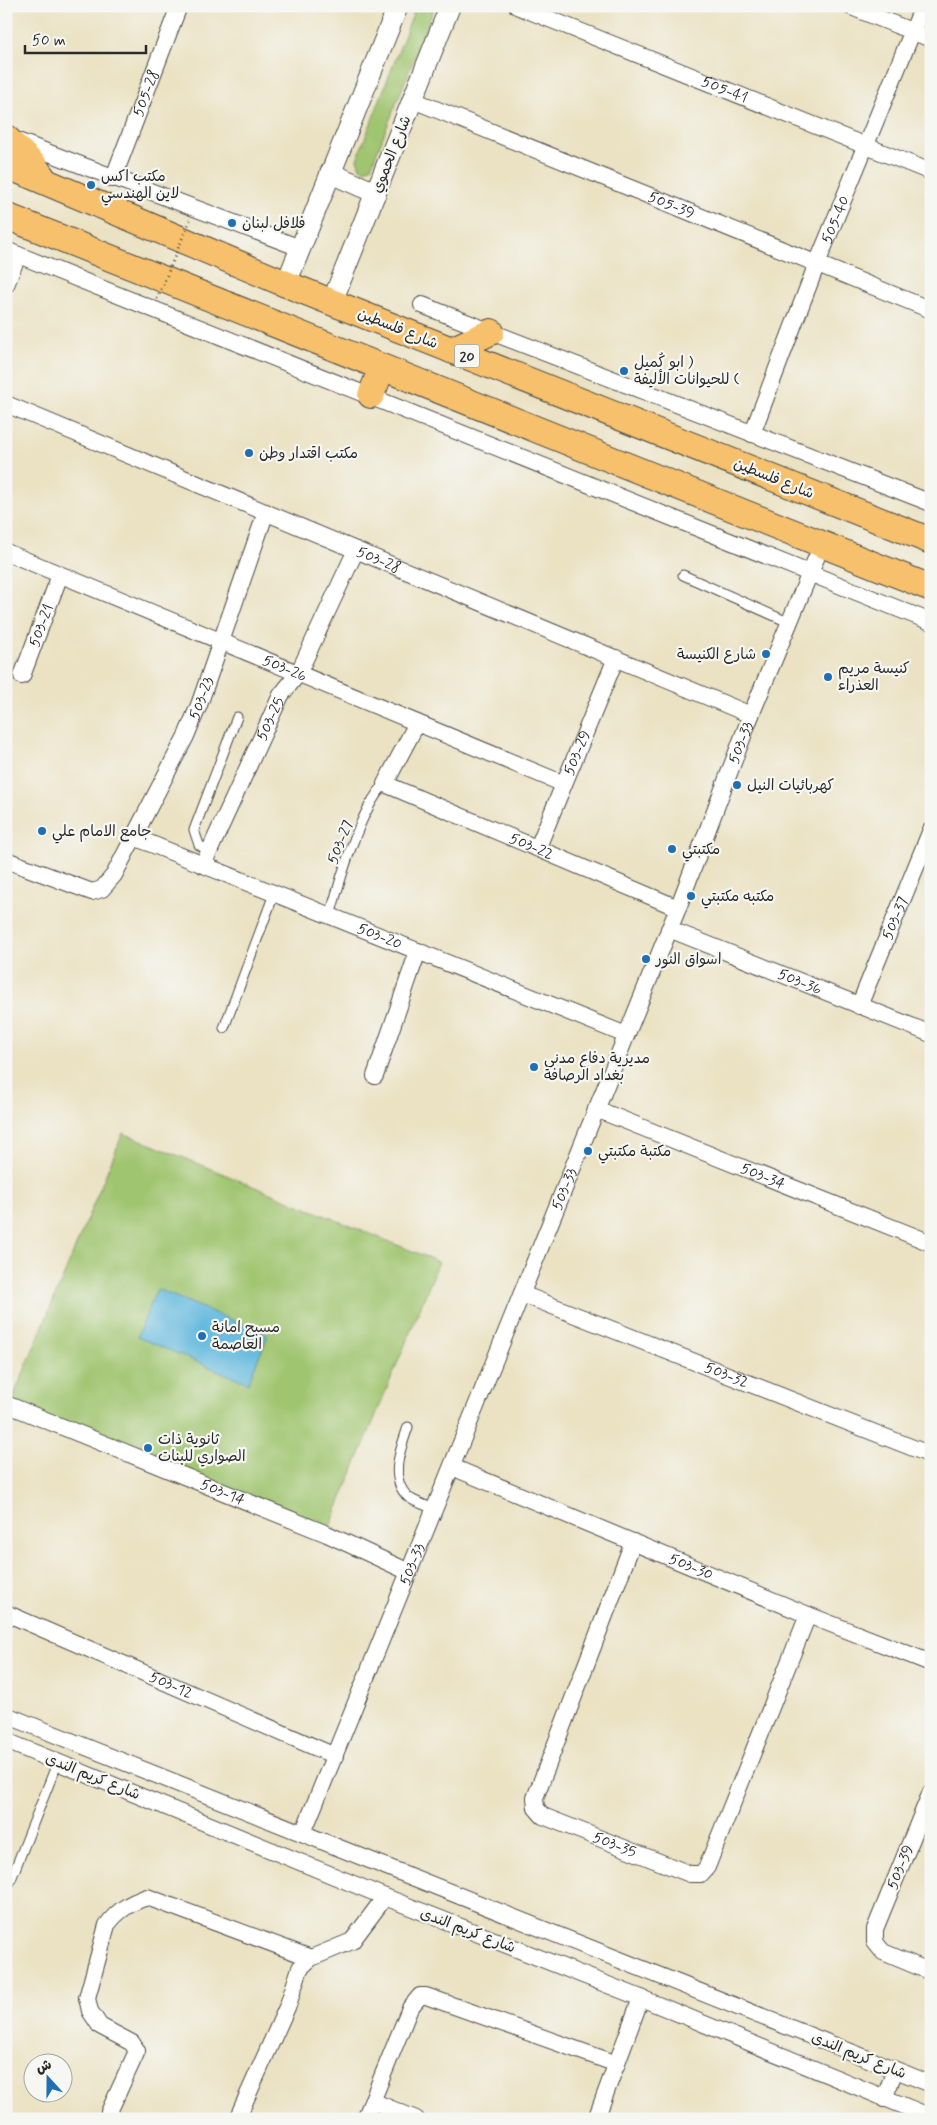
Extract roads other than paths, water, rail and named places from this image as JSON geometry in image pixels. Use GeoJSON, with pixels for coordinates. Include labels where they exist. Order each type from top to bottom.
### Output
{"type":"FeatureCollection","features":[{"type":"Feature","properties":{"kind":"main road"},"geometry":{"type":"LineString","coordinates":[[6,137],[34,165],[45,182]]}},
{"type":"Feature","properties":{"kind":"main road","name":"شارع فلسطين"},"geometry":{"type":"LineString","coordinates":[[6,165],[286,284],[931,541]]}},
{"type":"Feature","properties":{"kind":"main road"},"geometry":{"type":"LineString","coordinates":[[6,216],[931,588]]}},
{"type":"Feature","properties":{"kind":"main road"},"geometry":{"type":"LineString","coordinates":[[451,350],[491,332]]}},
{"type":"Feature","properties":{"kind":"main road"},"geometry":{"type":"LineString","coordinates":[[371,395],[382,368]]}},
{"type":"Feature","properties":{"kind":"street","name":"505-28"},"geometry":{"type":"LineString","coordinates":[[113,179],[179,6]]}},
{"type":"Feature","properties":{"kind":"street"},"geometry":{"type":"LineString","coordinates":[[286,284],[398,6]]}},
{"type":"Feature","properties":{"kind":"street","name":"شارع الحموي"},"geometry":{"type":"LineString","coordinates":[[332,302],[450,6]]}},
{"type":"Feature","properties":{"kind":"street","name":"505-41"},"geometry":{"type":"LineString","coordinates":[[517,6],[931,172]]}},
{"type":"Feature","properties":{"kind":"street"},"geometry":{"type":"LineString","coordinates":[[849,6],[931,39]]}},
{"type":"Feature","properties":{"kind":"street","name":"505-40"},"geometry":{"type":"LineString","coordinates":[[752,434],[864,145],[923,6]]}},
{"type":"Feature","properties":{"kind":"street","name":"505-39"},"geometry":{"type":"LineString","coordinates":[[412,100],[816,266],[931,310]]}},
{"type":"Feature","properties":{"kind":"street"},"geometry":{"type":"LineString","coordinates":[[6,137],[300,248]]}},
{"type":"Feature","properties":{"kind":"street"},"geometry":{"type":"LineString","coordinates":[[330,173],[376,193]]}},
{"type":"Feature","properties":{"kind":"street"},"geometry":{"type":"LineString","coordinates":[[6,284],[12,253],[371,395],[931,622]]}},
{"type":"Feature","properties":{"kind":"street"},"geometry":{"type":"LineString","coordinates":[[422,305],[931,503]]}},
{"type":"Feature","properties":{"kind":"street","name":"503-28"},"geometry":{"type":"LineString","coordinates":[[6,404],[751,715]]}},
{"type":"Feature","properties":{"kind":"street","name":"503-23"},"geometry":{"type":"LineString","coordinates":[[6,860],[92,892],[102,889],[114,875],[186,736],[200,704],[266,512]]}},
{"type":"Feature","properties":{"kind":"street","name":"503-33"},"geometry":{"type":"LineString","coordinates":[[303,1832],[678,908],[751,715],[822,544]]}},
{"type":"Feature","properties":{"kind":"street","name":"503-25"},"geometry":{"type":"LineString","coordinates":[[206,858],[281,695],[298,674],[356,550]]}},
{"type":"Feature","properties":{"kind":"street","name":"503-26"},"geometry":{"type":"LineString","coordinates":[[6,552],[564,784]]}},
{"type":"Feature","properties":{"kind":"street","name":"503-21"},"geometry":{"type":"LineString","coordinates":[[22,676],[60,575]]}},
{"type":"Feature","properties":{"kind":"street","name":"503-29"},"geometry":{"type":"LineString","coordinates":[[538,847],[616,658]]}},
{"type":"Feature","properties":{"kind":"street"},"geometry":{"type":"LineString","coordinates":[[385,784],[417,723]]}},
{"type":"Feature","properties":{"kind":"street","name":"503-22"},"geometry":{"type":"LineString","coordinates":[[385,784],[538,847],[678,908]]}},
{"type":"Feature","properties":{"kind":"street","name":"503-37"},"geometry":{"type":"LineString","coordinates":[[859,1006],[931,830]]}},
{"type":"Feature","properties":{"kind":"street","name":"503-20"},"geometry":{"type":"LineString","coordinates":[[134,837],[206,858],[274,894],[626,1035]]}},
{"type":"Feature","properties":{"kind":"street","name":"503-36"},"geometry":{"type":"LineString","coordinates":[[669,929],[931,1034]]}},
{"type":"Feature","properties":{"kind":"street"},"geometry":{"type":"LineString","coordinates":[[375,1076],[418,951]]}},
{"type":"Feature","properties":{"kind":"street","name":"503-34"},"geometry":{"type":"LineString","coordinates":[[596,1109],[931,1243]]}},
{"type":"Feature","properties":{"kind":"street","name":"503-32"},"geometry":{"type":"LineString","coordinates":[[522,1294],[931,1455]]}},
{"type":"Feature","properties":{"kind":"street","name":"503-14"},"geometry":{"type":"LineString","coordinates":[[8,1408],[327,1534],[409,1572]]}},
{"type":"Feature","properties":{"kind":"street","name":"503-30"},"geometry":{"type":"LineString","coordinates":[[452,1467],[808,1615],[931,1663]]}},
{"type":"Feature","properties":{"kind":"street","name":"503-35"},"geometry":{"type":"LineString","coordinates":[[633,1542],[535,1798],[536,1808],[543,1816],[690,1874],[701,1874],[707,1868],[808,1615]]}},
{"type":"Feature","properties":{"kind":"street","name":"503-12"},"geometry":{"type":"LineString","coordinates":[[6,1613],[335,1756]]}},
{"type":"Feature","properties":{"kind":"street","name":"شارع كريم الندى"},"geometry":{"type":"LineString","coordinates":[[6,1715],[931,2084]]}},
{"type":"Feature","properties":{"kind":"street","name":"شارع كريم الندى"},"geometry":{"type":"LineString","coordinates":[[6,1741],[385,1897],[640,1998],[931,2117]]}},
{"type":"Feature","properties":{"kind":"street"},"geometry":{"type":"LineString","coordinates":[[166,1806],[173,1782]]}},
{"type":"Feature","properties":{"kind":"street","name":"503-39"},"geometry":{"type":"LineString","coordinates":[[931,1792],[875,1929],[875,1942],[883,1952],[931,1972]]}},
{"type":"Feature","properties":{"kind":"street"},"geometry":{"type":"LineString","coordinates":[[109,2112],[137,2051],[132,2043],[100,2026],[90,2011],[86,1998],[107,1924],[114,1914],[125,1906],[147,1897],[311,1958]]}},
{"type":"Feature","properties":{"kind":"street"},"geometry":{"type":"LineString","coordinates":[[237,2119],[288,2005],[296,1975],[304,1963],[311,1958],[346,1946],[352,1941],[385,1897]]}},
{"type":"Feature","properties":{"kind":"street"},"geometry":{"type":"LineString","coordinates":[[365,2119],[410,2008],[420,1996],[426,1996],[616,2064]]}},
{"type":"Feature","properties":{"kind":"street"},"geometry":{"type":"LineString","coordinates":[[596,2119],[640,1998]]}},
{"type":"Feature","properties":{"kind":"street"},"geometry":{"type":"LineString","coordinates":[[884,2099],[895,2070]]}},
{"type":"Feature","properties":{"kind":"street"},"geometry":{"type":"LineString","coordinates":[[372,2101],[416,2119]]}},
{"type":"Feature","properties":{"kind":"lane"},"geometry":{"type":"LineString","coordinates":[[683,575],[788,622]]}},
{"type":"Feature","properties":{"kind":"lane"},"geometry":{"type":"LineString","coordinates":[[206,858],[194,830],[237,718]]}},
{"type":"Feature","properties":{"kind":"lane","name":"503-27"},"geometry":{"type":"LineString","coordinates":[[330,916],[346,861],[375,793],[385,784]]}},
{"type":"Feature","properties":{"kind":"lane"},"geometry":{"type":"LineString","coordinates":[[224,1028],[274,894]]}},
{"type":"Feature","properties":{"kind":"lane"},"geometry":{"type":"LineString","coordinates":[[408,1427],[397,1464],[400,1483],[409,1497],[433,1509]]}},
{"type":"Feature","properties":{"kind":"lane"},"geometry":{"type":"LineString","coordinates":[[6,1892],[58,1761]]}},
{"type":"Feature","properties":{"kind":"water","name":"مسبح امانة العاصمة"},"geometry":{"type":"Polygon","coordinates":[[[157,1289],[268,1335],[248,1383],[137,1337],[157,1289]]]}},
{"type":"Feature","properties":{"kind":"place","name":"مكتب اكس لاين الهندسي"},"geometry":{"type":"Point","coordinates":[91,185]}},
{"type":"Feature","properties":{"kind":"place","name":"فلافل لبنان"},"geometry":{"type":"Point","coordinates":[232,223]}},
{"type":"Feature","properties":{"kind":"place","name":"ابو كُميل ) للحيوانات الأليفة ("},"geometry":{"type":"Point","coordinates":[624,371]}},
{"type":"Feature","properties":{"kind":"place","name":"مكتب اقتدار وطن"},"geometry":{"type":"Point","coordinates":[249,453]}},
{"type":"Feature","properties":{"kind":"place","name":"شارع الكنيسة"},"geometry":{"type":"Point","coordinates":[766,654]}},
{"type":"Feature","properties":{"kind":"place","name":"كنيسة مريم العذراء"},"geometry":{"type":"Point","coordinates":[828,677]}},
{"type":"Feature","properties":{"kind":"place","name":"كهربائيات النيل"},"geometry":{"type":"Point","coordinates":[737,785]}},
{"type":"Feature","properties":{"kind":"place","name":"جامع الامام علي"},"geometry":{"type":"Point","coordinates":[42,831]}},
{"type":"Feature","properties":{"kind":"place","name":"مكتبتي"},"geometry":{"type":"Point","coordinates":[672,849]}},
{"type":"Feature","properties":{"kind":"place","name":"مكتبه مكتبتي"},"geometry":{"type":"Point","coordinates":[691,896]}},
{"type":"Feature","properties":{"kind":"place","name":"اسواق النور"},"geometry":{"type":"Point","coordinates":[646,959]}},
{"type":"Feature","properties":{"kind":"place","name":"مديرية دفاع مدني بغداد الرصافة"},"geometry":{"type":"Point","coordinates":[534,1067]}},
{"type":"Feature","properties":{"kind":"place","name":"مكتبة مكتبتي"},"geometry":{"type":"Point","coordinates":[588,1151]}},
{"type":"Feature","properties":{"kind":"place","name":"مسبح امانة العاصمة"},"geometry":{"type":"Point","coordinates":[202,1336]}},
{"type":"Feature","properties":{"kind":"place","name":"ثانوية ذات الصواري للبنات"},"geometry":{"type":"Point","coordinates":[148,1448]}}]}
